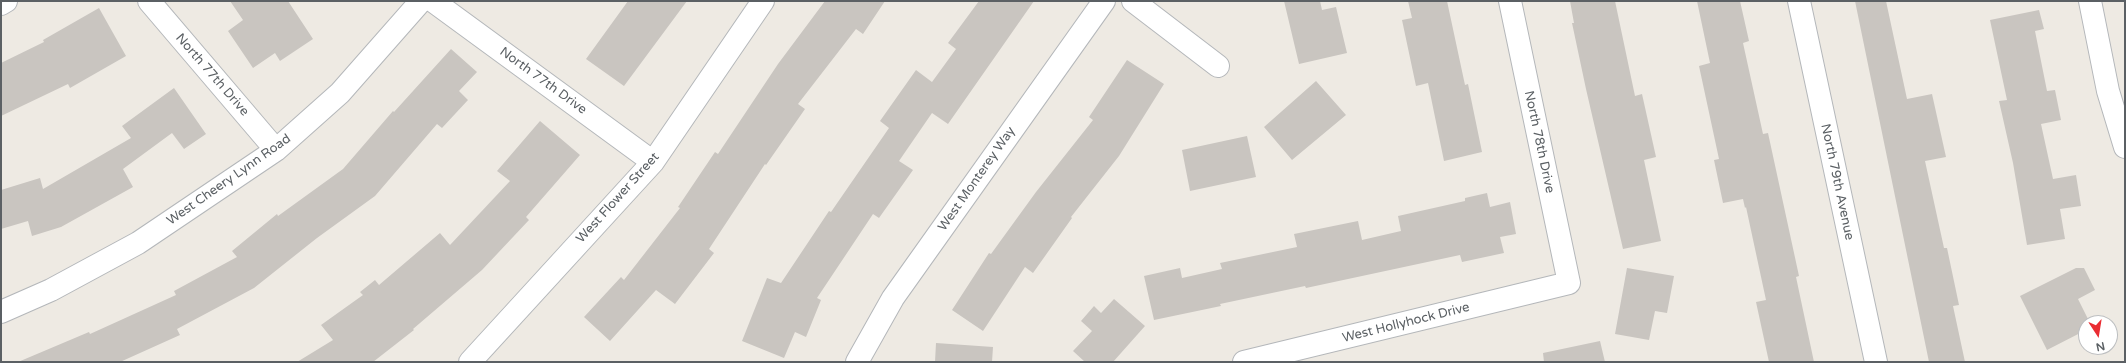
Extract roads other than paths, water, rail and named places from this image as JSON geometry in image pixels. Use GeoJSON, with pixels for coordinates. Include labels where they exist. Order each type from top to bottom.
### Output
{"type":"FeatureCollection","features":[{"type":"Feature","properties":{"kind":"street"},"geometry":{"type":"LineString","coordinates":[[1,4],[6,1]]}},
{"type":"Feature","properties":{"kind":"street","name":"North 77th Drive"},"geometry":{"type":"LineString","coordinates":[[149,1],[276,150]]}},
{"type":"Feature","properties":{"kind":"street","name":"West Cheery Lynn Road"},"geometry":{"type":"LineString","coordinates":[[1,312],[51,290],[138,243],[276,150],[340,93],[421,1]]}},
{"type":"Feature","properties":{"kind":"street","name":"North 77th Drive"},"geometry":{"type":"LineString","coordinates":[[433,1],[652,162]]}},
{"type":"Feature","properties":{"kind":"street","name":"West Flower Street"},"geometry":{"type":"LineString","coordinates":[[470,362],[652,162],[763,1]]}},
{"type":"Feature","properties":{"kind":"street","name":"West Monterey Way"},"geometry":{"type":"LineString","coordinates":[[857,362],[893,298],[1104,1]]}},
{"type":"Feature","properties":{"kind":"street"},"geometry":{"type":"LineString","coordinates":[[1133,1],[1218,66]]}},
{"type":"Feature","properties":{"kind":"street","name":"North 78th Drive"},"geometry":{"type":"LineString","coordinates":[[1510,1],[1569,283]]}},
{"type":"Feature","properties":{"kind":"street","name":"North 79th Avenue"},"geometry":{"type":"LineString","coordinates":[[1799,1],[1876,362]]}},
{"type":"Feature","properties":{"kind":"street"},"geometry":{"type":"LineString","coordinates":[[2094,2],[2108,91],[2125,147]]}},
{"type":"Feature","properties":{"kind":"street","name":"West Hollyhock Drive"},"geometry":{"type":"LineString","coordinates":[[1244,362],[1569,283]]}}]}
